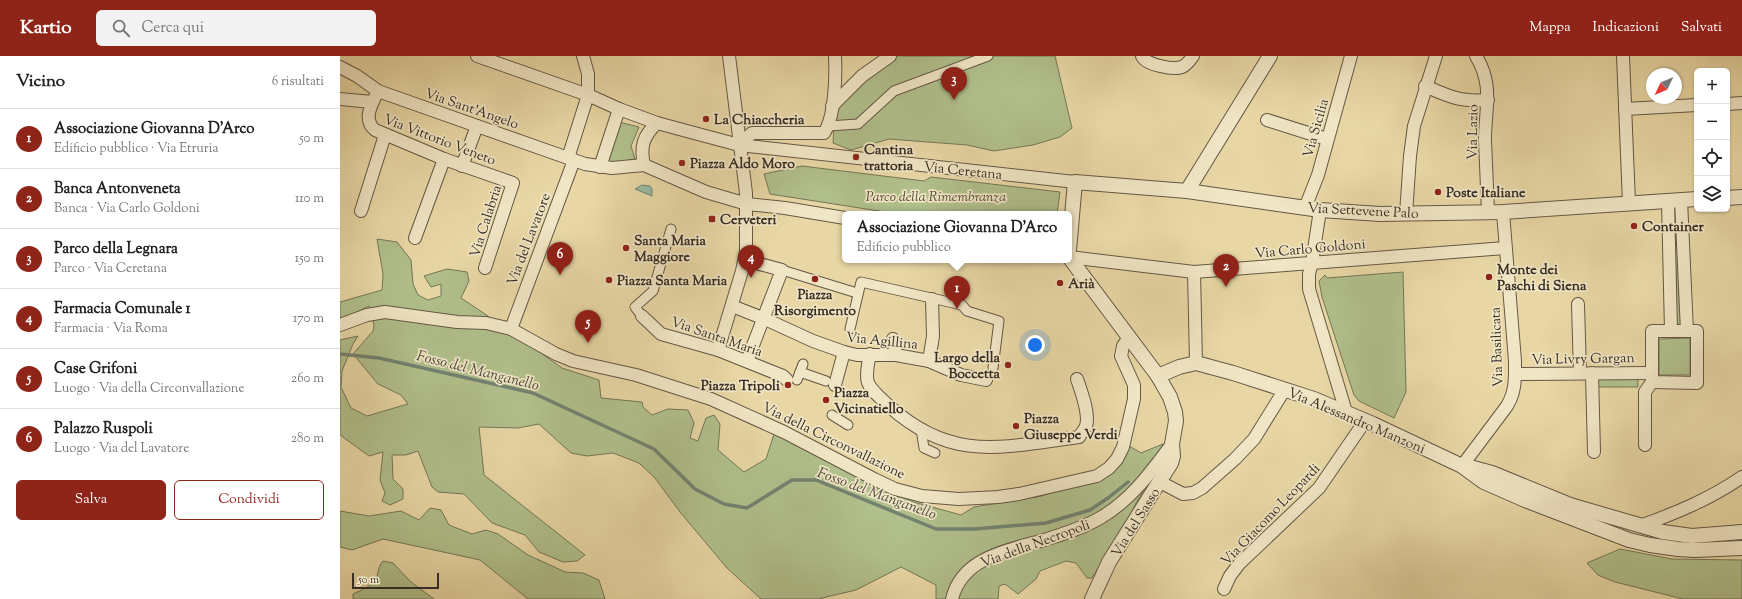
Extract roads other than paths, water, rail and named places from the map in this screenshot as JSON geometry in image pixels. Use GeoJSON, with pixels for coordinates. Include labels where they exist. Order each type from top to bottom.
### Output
{"type":"FeatureCollection","features":[{"type":"Feature","properties":{"kind":"street","name":"Via Ceretana"},"geometry":{"type":"LineString","coordinates":[[477,56],[588,95],[619,109],[657,123],[739,145],[1075,182],[1187,191]]}},
{"type":"Feature","properties":{"kind":"street","name":"Via del Lavatore"},"geometry":{"type":"LineString","coordinates":[[511,329],[571,159],[588,95],[588,74],[583,56]]}},
{"type":"Feature","properties":{"kind":"street"},"geometry":{"type":"LineString","coordinates":[[718,350],[745,260],[747,230],[747,204],[729,56]]}},
{"type":"Feature","properties":{"kind":"street"},"geometry":{"type":"LineString","coordinates":[[739,145],[752,133],[824,133],[829,126],[832,106],[836,78],[835,56]]}},
{"type":"Feature","properties":{"kind":"street"},"geometry":{"type":"LineString","coordinates":[[832,106],[862,76],[890,56]]}},
{"type":"Feature","properties":{"kind":"street"},"geometry":{"type":"LineString","coordinates":[[829,126],[858,124],[894,91],[988,56]]}},
{"type":"Feature","properties":{"kind":"street"},"geometry":{"type":"LineString","coordinates":[[1142,56],[1147,62],[1177,68],[1186,64],[1193,56]]}},
{"type":"Feature","properties":{"kind":"street"},"geometry":{"type":"LineString","coordinates":[[1187,191],[1270,56]]}},
{"type":"Feature","properties":{"kind":"street","name":"Via Sicilia"},"geometry":{"type":"LineString","coordinates":[[1305,208],[1318,175],[1351,56]]}},
{"type":"Feature","properties":{"kind":"street"},"geometry":{"type":"LineString","coordinates":[[1406,214],[1413,133],[1425,86],[1436,56]]}},
{"type":"Feature","properties":{"kind":"street","name":"Via Lazio"},"geometry":{"type":"LineString","coordinates":[[1476,56],[1485,75],[1488,100],[1485,139],[1488,212]]}},
{"type":"Feature","properties":{"kind":"street"},"geometry":{"type":"LineString","coordinates":[[1623,56],[1629,203]]}},
{"type":"Feature","properties":{"kind":"street","name":"Via Sant'Angelo"},"geometry":{"type":"LineString","coordinates":[[340,67],[378,91],[571,159],[600,167]]}},
{"type":"Feature","properties":{"kind":"street"},"geometry":{"type":"LineString","coordinates":[[1425,86],[1458,100],[1488,100]]}},
{"type":"Feature","properties":{"kind":"street","name":"Via Vittorio Veneto"},"geometry":{"type":"LineString","coordinates":[[378,91],[372,102],[368,115],[368,121],[375,130],[462,166],[514,183]]}},
{"type":"Feature","properties":{"kind":"street"},"geometry":{"type":"LineString","coordinates":[[340,99],[372,102]]}},
{"type":"Feature","properties":{"kind":"street"},"geometry":{"type":"LineString","coordinates":[[1730,104],[1742,103]]}},
{"type":"Feature","properties":{"kind":"street"},"geometry":{"type":"LineString","coordinates":[[1626,109],[1694,105]]}},
{"type":"Feature","properties":{"kind":"street"},"geometry":{"type":"LineString","coordinates":[[619,109],[600,167],[612,168],[644,165],[706,192],[747,204],[842,218]]}},
{"type":"Feature","properties":{"kind":"street"},"geometry":{"type":"LineString","coordinates":[[1267,120],[1327,139]]}},
{"type":"Feature","properties":{"kind":"street"},"geometry":{"type":"LineString","coordinates":[[644,165],[642,143],[648,132],[657,123]]}},
{"type":"Feature","properties":{"kind":"street"},"geometry":{"type":"LineString","coordinates":[[462,166],[477,126]]}},
{"type":"Feature","properties":{"kind":"street"},"geometry":{"type":"LineString","coordinates":[[361,211],[385,135]]}},
{"type":"Feature","properties":{"kind":"street"},"geometry":{"type":"LineString","coordinates":[[415,238],[444,159]]}},
{"type":"Feature","properties":{"kind":"street"},"geometry":{"type":"LineString","coordinates":[[1072,216],[1075,182]]}},
{"type":"Feature","properties":{"kind":"street","name":"Via Calabria"},"geometry":{"type":"LineString","coordinates":[[485,268],[514,183]]}},
{"type":"Feature","properties":{"kind":"street","name":"Via Settevene Palo"},"geometry":{"type":"LineString","coordinates":[[1187,191],[1320,210],[1406,214],[1503,212],[1694,199]]}},
{"type":"Feature","properties":{"kind":"street"},"geometry":{"type":"LineString","coordinates":[[1730,198],[1742,197]]}},
{"type":"Feature","properties":{"kind":"street"},"geometry":{"type":"LineString","coordinates":[[1671,331],[1675,200]]}},
{"type":"Feature","properties":{"kind":"street"},"geometry":{"type":"LineString","coordinates":[[1675,200],[1687,331]]}},
{"type":"Feature","properties":{"kind":"street"},"geometry":{"type":"LineString","coordinates":[[1320,210],[1309,282],[1311,297],[1346,412]]}},
{"type":"Feature","properties":{"kind":"street","name":"Via Basilicata"},"geometry":{"type":"LineString","coordinates":[[1462,466],[1507,406],[1514,389],[1515,374],[1503,212]]}},
{"type":"Feature","properties":{"kind":"street"},"geometry":{"type":"LineString","coordinates":[[642,316],[635,307],[653,291],[671,230]]}},
{"type":"Feature","properties":{"kind":"street","name":"Via Carlo Goldoni"},"geometry":{"type":"LineString","coordinates":[[1072,257],[1194,272],[1505,248]]}},
{"type":"Feature","properties":{"kind":"street"},"geometry":{"type":"LineString","coordinates":[[745,260],[857,293]]}},
{"type":"Feature","properties":{"kind":"street","name":"Via della Necropoli"},"geometry":{"type":"LineString","coordinates":[[952,599],[959,581],[970,569],[982,560],[1005,551],[1070,532],[1086,525],[1108,512],[1137,488],[1172,444],[1176,426],[1175,412],[1170,397],[1158,376],[1072,261]]}},
{"type":"Feature","properties":{"kind":"street"},"geometry":{"type":"LineString","coordinates":[[747,361],[765,319],[782,270]]}},
{"type":"Feature","properties":{"kind":"street"},"geometry":{"type":"LineString","coordinates":[[1158,376],[1179,367],[1196,363],[1194,272]]}},
{"type":"Feature","properties":{"kind":"street"},"geometry":{"type":"LineString","coordinates":[[850,329],[857,293],[861,282],[962,305],[967,311],[999,321],[993,368]]}},
{"type":"Feature","properties":{"kind":"street"},"geometry":{"type":"LineString","coordinates":[[929,361],[933,336],[932,299]]}},
{"type":"Feature","properties":{"kind":"street"},"geometry":{"type":"LineString","coordinates":[[1578,304],[1594,452]]}},
{"type":"Feature","properties":{"kind":"street","name":"Via Agillina"},"geometry":{"type":"LineString","coordinates":[[732,306],[765,319],[811,346],[857,355],[896,355],[929,361],[961,375],[986,380]]}},
{"type":"Feature","properties":{"kind":"street","name":"Via della Circonvallazione"},"geometry":{"type":"LineString","coordinates":[[340,325],[367,315],[385,312],[457,322],[486,323],[511,329],[556,354],[573,361],[636,375],[680,388],[716,401],[784,432],[895,489],[922,496],[959,499],[1019,494],[1096,476],[1110,468],[1118,459],[1123,447],[1134,399],[1134,384],[1121,356],[1123,346],[1129,337]]}},
{"type":"Feature","properties":{"kind":"street","name":"Via Santa Maria"},"geometry":{"type":"LineString","coordinates":[[642,316],[661,334],[718,350],[783,376],[796,374]]}},
{"type":"Feature","properties":{"kind":"street","name":"Via Livry Gargan"},"geometry":{"type":"LineString","coordinates":[[1515,374],[1586,373],[1652,377],[1696,383],[1697,331],[1652,331],[1652,377]]}},
{"type":"Feature","properties":{"kind":"street"},"geometry":{"type":"LineString","coordinates":[[893,339],[896,355]]}},
{"type":"Feature","properties":{"kind":"street"},"geometry":{"type":"LineString","coordinates":[[796,374],[830,383],[844,352]]}},
{"type":"Feature","properties":{"kind":"street"},"geometry":{"type":"LineString","coordinates":[[870,354],[866,372],[868,384],[874,392],[897,412],[921,429],[948,442],[978,447],[1011,446],[1079,437],[1086,428],[1087,421],[1084,401],[1077,379]]}},
{"type":"Feature","properties":{"kind":"street","name":"Via Alessandro Manzoni"},"geometry":{"type":"LineString","coordinates":[[1196,363],[1285,389],[1346,412],[1462,466],[1484,482],[1564,516],[1637,542],[1659,547],[1686,550],[1742,548]]}},
{"type":"Feature","properties":{"kind":"street"},"geometry":{"type":"LineString","coordinates":[[1645,445],[1645,392],[1652,377]]}},
{"type":"Feature","properties":{"kind":"street"},"geometry":{"type":"LineString","coordinates":[[1160,482],[1184,494],[1193,493],[1202,488],[1235,459],[1254,439],[1285,389]]}},
{"type":"Feature","properties":{"kind":"street"},"geometry":{"type":"LineString","coordinates":[[832,415],[848,425]]}},
{"type":"Feature","properties":{"kind":"street","name":"Via Giacomo Leopardi"},"geometry":{"type":"LineString","coordinates":[[1224,589],[1230,576],[1239,564],[1319,488],[1365,421]]}},
{"type":"Feature","properties":{"kind":"street"},"geometry":{"type":"LineString","coordinates":[[921,429],[924,448],[935,453]]}},
{"type":"Feature","properties":{"kind":"street","name":"Via del Sasso"},"geometry":{"type":"LineString","coordinates":[[1092,599],[1109,562],[1160,482],[1172,460],[1172,444]]}},
{"type":"Feature","properties":{"kind":"street","name":"Via Alessandro Manzoni"},"geometry":{"type":"LineString","coordinates":[[1462,466],[1484,470],[1555,500],[1668,534],[1686,536],[1742,532]]}},
{"type":"Feature","properties":{"kind":"street"},"geometry":{"type":"LineString","coordinates":[[1640,526],[1691,506],[1720,491],[1742,477]]}},
{"type":"Feature","properties":{"kind":"waterway","name":"Fosso del Manganello"},"geometry":{"type":"LineString","coordinates":[[340,354],[379,358],[533,393],[654,449],[695,489],[724,504],[747,508],[792,480],[816,480],[936,529],[975,529],[1046,523],[1090,510],[1128,482]]}},
{"type":"Feature","properties":{"kind":"place","name":"Parco della Legnara"},"geometry":{"type":"Point","coordinates":[954,100]}},
{"type":"Feature","properties":{"kind":"place","name":"La Chiaccheria"},"geometry":{"type":"Point","coordinates":[706,119]}},
{"type":"Feature","properties":{"kind":"place","name":"Cantina trattoria"},"geometry":{"type":"Point","coordinates":[856,157]}},
{"type":"Feature","properties":{"kind":"place","name":"Piazza Aldo Moro"},"geometry":{"type":"Point","coordinates":[682,163]}},
{"type":"Feature","properties":{"kind":"place","name":"Poste Italiane"},"geometry":{"type":"Point","coordinates":[1438,192]}},
{"type":"Feature","properties":{"kind":"place","name":"Cerveteri"},"geometry":{"type":"Point","coordinates":[712,219]}},
{"type":"Feature","properties":{"kind":"place","name":"Container"},"geometry":{"type":"Point","coordinates":[1634,226]}},
{"type":"Feature","properties":{"kind":"place","name":"Santa Maria Maggiore"},"geometry":{"type":"Point","coordinates":[626,248]}},
{"type":"Feature","properties":{"kind":"place","name":"Palazzo Ruspoli"},"geometry":{"type":"Point","coordinates":[560,275]}},
{"type":"Feature","properties":{"kind":"place","name":"Monte dei Paschi di Siena"},"geometry":{"type":"Point","coordinates":[1489,277]}},
{"type":"Feature","properties":{"kind":"place","name":"Farmacia Comunale 1"},"geometry":{"type":"Point","coordinates":[751,278]}},
{"type":"Feature","properties":{"kind":"place","name":"Piazza Risorgimento"},"geometry":{"type":"Point","coordinates":[815,279]}},
{"type":"Feature","properties":{"kind":"place","name":"Piazza Santa Maria"},"geometry":{"type":"Point","coordinates":[609,280]}},
{"type":"Feature","properties":{"kind":"place","name":"Arià"},"geometry":{"type":"Point","coordinates":[1060,283]}},
{"type":"Feature","properties":{"kind":"place","name":"Banca Antonveneta"},"geometry":{"type":"Point","coordinates":[1226,287]}},
{"type":"Feature","properties":{"kind":"place","name":"Associazione Giovanna D'Arco"},"geometry":{"type":"Point","coordinates":[957,309]}},
{"type":"Feature","properties":{"kind":"place","name":"Case Grifoni"},"geometry":{"type":"Point","coordinates":[588,343]}},
{"type":"Feature","properties":{"kind":"place","name":"Largo della Boccetta"},"geometry":{"type":"Point","coordinates":[1008,365]}},
{"type":"Feature","properties":{"kind":"place","name":"Piazza Tripoli"},"geometry":{"type":"Point","coordinates":[788,385]}},
{"type":"Feature","properties":{"kind":"place","name":"Piazza Vicinatiello"},"geometry":{"type":"Point","coordinates":[826,400]}},
{"type":"Feature","properties":{"kind":"place","name":"Piazza Giuseppe Verdi"},"geometry":{"type":"Point","coordinates":[1016,426]}},
{"type":"Feature","properties":{"kind":"park label","name":"Parco della Rimembranza"},"geometry":{"type":"Point","coordinates":[936,196]}}]}
